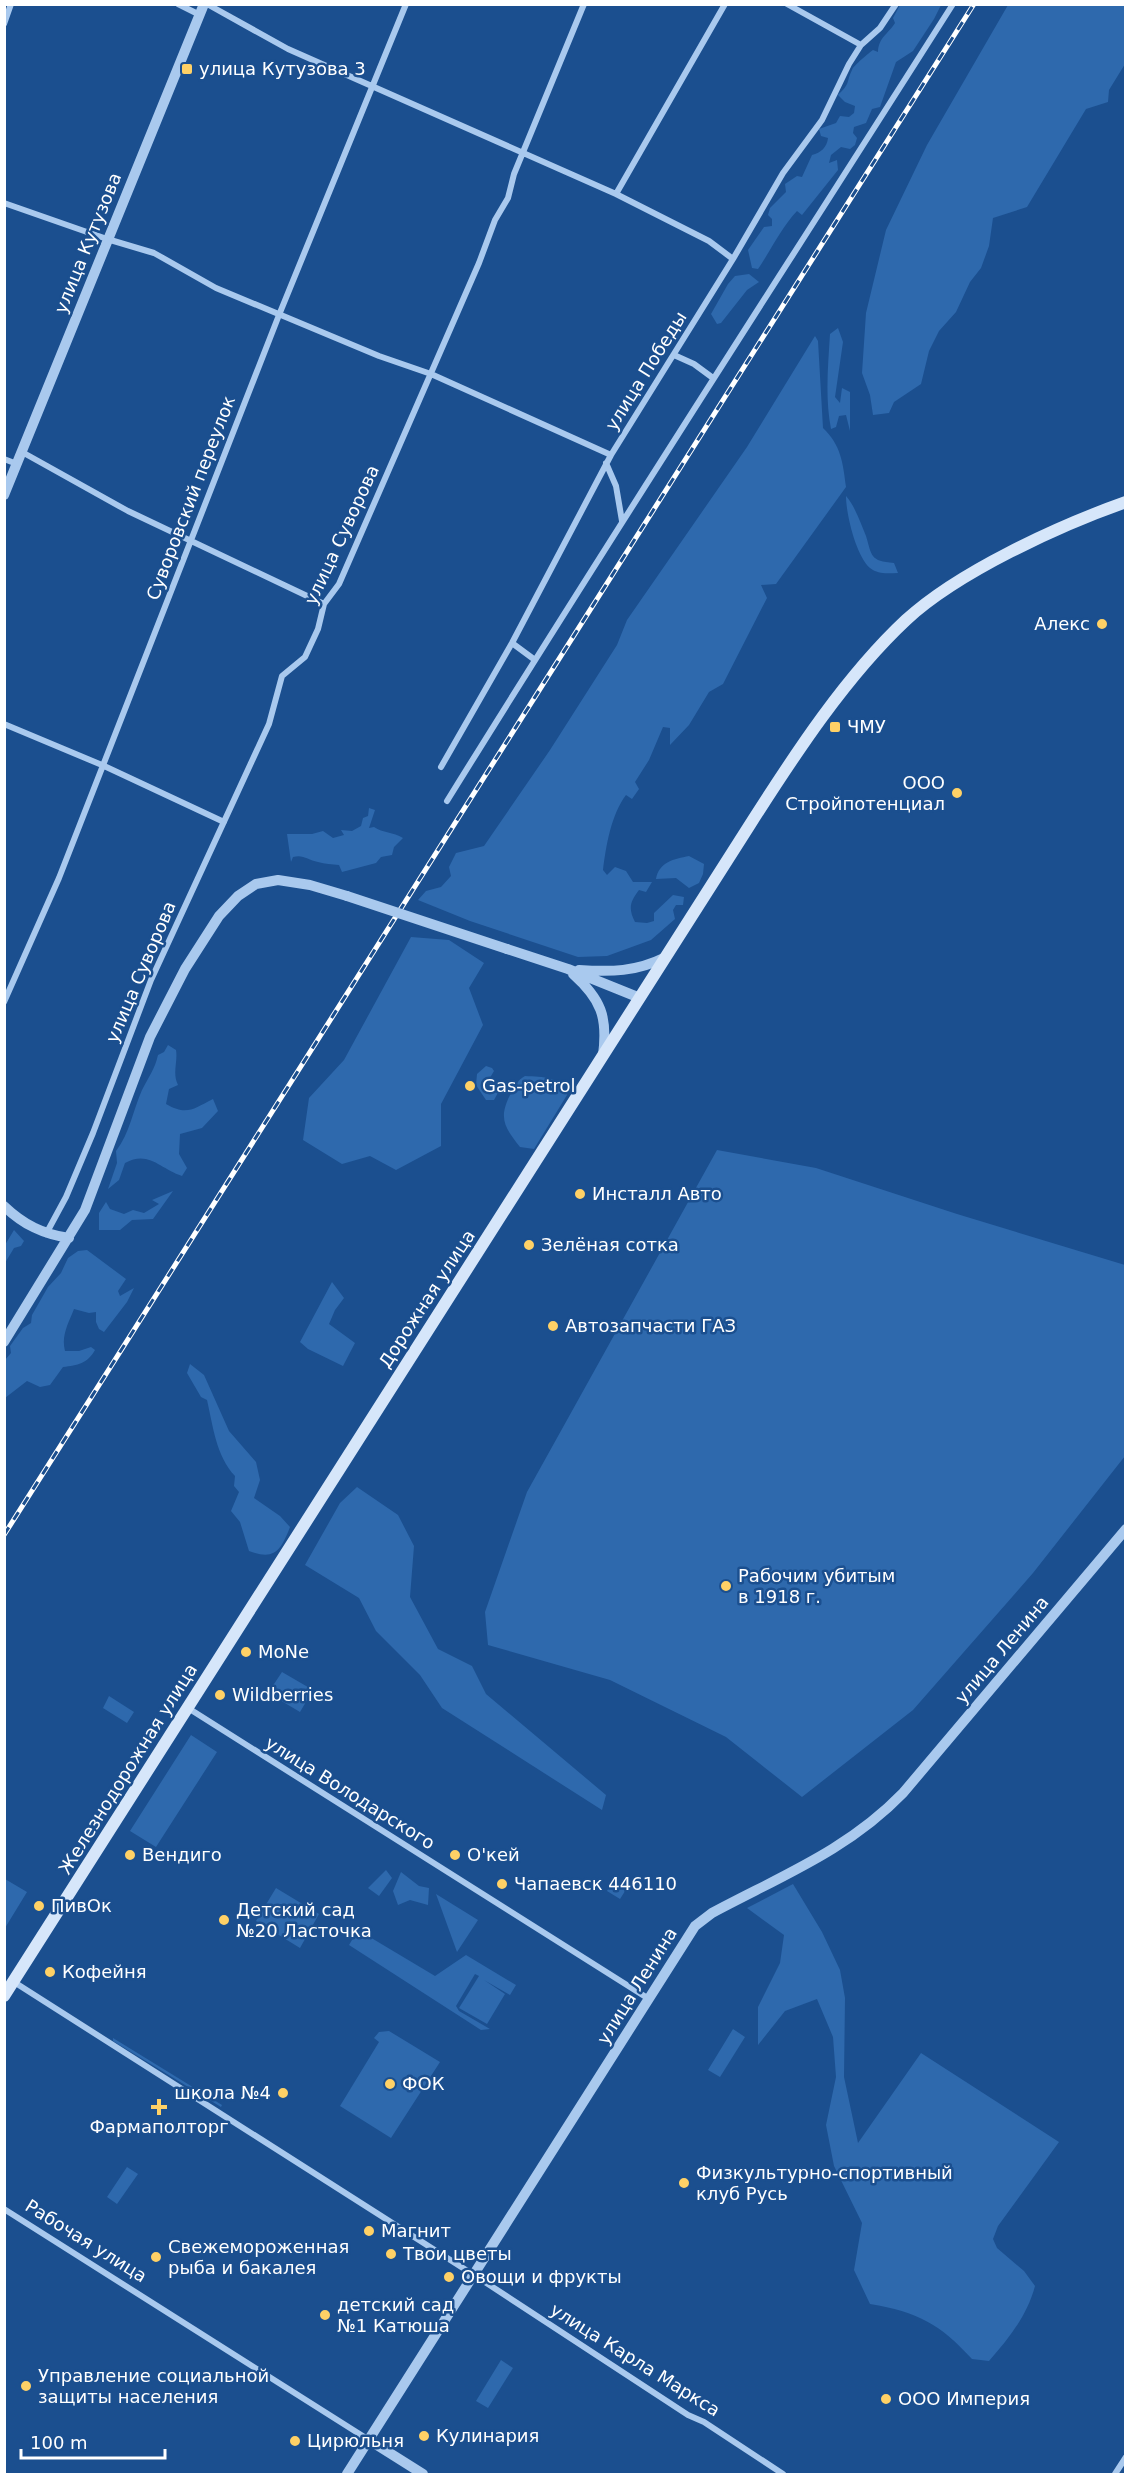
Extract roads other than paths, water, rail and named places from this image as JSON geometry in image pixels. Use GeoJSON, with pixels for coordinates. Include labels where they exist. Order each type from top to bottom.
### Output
{"type":"FeatureCollection","features":[{"type":"Feature","properties":{"kind":"main road","name":"Дорожная улица"},"geometry":{"type":"LineString","coordinates":[[281,1560],[811,732],[868,661],[906,620],[953,586],[1026,545],[1125,502]]}},
{"type":"Feature","properties":{"kind":"main road","name":"Железнодорожная улица"},"geometry":{"type":"LineString","coordinates":[[4,1996],[281,1560]]}},
{"type":"Feature","properties":{"kind":"street"},"geometry":{"type":"LineString","coordinates":[[4,24],[11,4]]}},
{"type":"Feature","properties":{"kind":"street"},"geometry":{"type":"LineString","coordinates":[[178,4],[204,8],[288,49],[616,194],[709,241],[733,259]]}},
{"type":"Feature","properties":{"kind":"street","name":"Суворовский переулок"},"geometry":{"type":"LineString","coordinates":[[4,1002],[59,878],[279,315],[406,4]]}},
{"type":"Feature","properties":{"kind":"street","name":"улица Суворова"},"geometry":{"type":"LineString","coordinates":[[46,1234],[66,1197],[93,1133],[151,980],[269,724],[282,676],[305,657],[318,629],[324,604],[339,584],[431,375],[495,220],[508,198],[524,152],[584,4]]}},
{"type":"Feature","properties":{"kind":"street"},"geometry":{"type":"LineString","coordinates":[[616,194],[725,4]]}},
{"type":"Feature","properties":{"kind":"street"},"geometry":{"type":"LineString","coordinates":[[787,4],[861,45]]}},
{"type":"Feature","properties":{"kind":"street","name":"улица Победы"},"geometry":{"type":"LineString","coordinates":[[441,767],[513,644],[606,463],[733,259],[783,172],[822,120],[849,64],[861,45],[880,28],[896,4]]}},
{"type":"Feature","properties":{"kind":"street"},"geometry":{"type":"LineString","coordinates":[[447,801],[622,521],[774,287],[953,4]]}},
{"type":"Feature","properties":{"kind":"street","name":"улица Кутузова"},"geometry":{"type":"LineString","coordinates":[[4,495],[107,239],[204,8]]}},
{"type":"Feature","properties":{"kind":"street"},"geometry":{"type":"LineString","coordinates":[[4,203],[154,253],[216,288],[379,357],[431,375],[611,455]]}},
{"type":"Feature","properties":{"kind":"street"},"geometry":{"type":"LineString","coordinates":[[674,355],[694,364],[713,378]]}},
{"type":"Feature","properties":{"kind":"street"},"geometry":{"type":"LineString","coordinates":[[22,452],[128,511],[324,604]]}},
{"type":"Feature","properties":{"kind":"street"},"geometry":{"type":"LineString","coordinates":[[4,459],[17,464]]}},
{"type":"Feature","properties":{"kind":"street"},"geometry":{"type":"LineString","coordinates":[[606,463],[616,486],[622,521]]}},
{"type":"Feature","properties":{"kind":"street"},"geometry":{"type":"LineString","coordinates":[[513,644],[535,660]]}},
{"type":"Feature","properties":{"kind":"street"},"geometry":{"type":"LineString","coordinates":[[4,724],[102,765],[224,822]]}},
{"type":"Feature","properties":{"kind":"street"},"geometry":{"type":"LineString","coordinates":[[4,1342],[85,1210],[150,1037],[185,969],[219,916],[238,896],[256,884],[278,880],[310,885],[568,969],[640,998]]}},
{"type":"Feature","properties":{"kind":"street"},"geometry":{"type":"LineString","coordinates":[[568,969],[631,971],[666,957]]}},
{"type":"Feature","properties":{"kind":"street"},"geometry":{"type":"LineString","coordinates":[[568,969],[587,986],[598,1002],[604,1019],[606,1036],[603,1057]]}},
{"type":"Feature","properties":{"kind":"street"},"geometry":{"type":"LineString","coordinates":[[4,1206],[17,1218],[46,1234],[71,1234]]}},
{"type":"Feature","properties":{"kind":"street","name":"улица Ленина"},"geometry":{"type":"LineString","coordinates":[[347,2475],[695,1926],[845,1843],[880,1818],[1125,1529]]}},
{"type":"Feature","properties":{"kind":"street","name":"улица Володарского"},"geometry":{"type":"LineString","coordinates":[[188,1708],[649,1999]]}},
{"type":"Feature","properties":{"kind":"street","name":"улица Карла Маркса"},"geometry":{"type":"LineString","coordinates":[[14,1982],[783,2475]]}},
{"type":"Feature","properties":{"kind":"street","name":"Рабочая улица"},"geometry":{"type":"LineString","coordinates":[[4,2209],[423,2475]]}},
{"type":"Feature","properties":{"kind":"street"},"geometry":{"type":"LineString","coordinates":[[1114,2475],[1125,2457]]}},
{"type":"Feature","properties":{"kind":"railway"},"geometry":{"type":"LineString","coordinates":[[4,1535],[974,4]]}},
{"type":"Feature","properties":{"kind":"place","name":"улица Кутузова 3"},"geometry":{"type":"Point","coordinates":[187,69]}},
{"type":"Feature","properties":{"kind":"place","name":"Алекс"},"geometry":{"type":"Point","coordinates":[1102,624]}},
{"type":"Feature","properties":{"kind":"place","name":"ЧМУ"},"geometry":{"type":"Point","coordinates":[835,727]}},
{"type":"Feature","properties":{"kind":"place","name":"ООО Стройпотенциал"},"geometry":{"type":"Point","coordinates":[957,793]}},
{"type":"Feature","properties":{"kind":"place","name":"Gas-petrol"},"geometry":{"type":"Point","coordinates":[470,1086]}},
{"type":"Feature","properties":{"kind":"place","name":"Инсталл Авто"},"geometry":{"type":"Point","coordinates":[580,1194]}},
{"type":"Feature","properties":{"kind":"place","name":"Зелёная сотка"},"geometry":{"type":"Point","coordinates":[529,1245]}},
{"type":"Feature","properties":{"kind":"place","name":"Автозапчасти ГАЗ"},"geometry":{"type":"Point","coordinates":[553,1326]}},
{"type":"Feature","properties":{"kind":"place","name":"Рабочим убитым в 1918 г."},"geometry":{"type":"Point","coordinates":[726,1586]}},
{"type":"Feature","properties":{"kind":"place","name":"MoNe"},"geometry":{"type":"Point","coordinates":[246,1652]}},
{"type":"Feature","properties":{"kind":"place","name":"Wildberries"},"geometry":{"type":"Point","coordinates":[220,1695]}},
{"type":"Feature","properties":{"kind":"place","name":"Вендиго"},"geometry":{"type":"Point","coordinates":[130,1855]}},
{"type":"Feature","properties":{"kind":"place","name":"О'кей"},"geometry":{"type":"Point","coordinates":[455,1855]}},
{"type":"Feature","properties":{"kind":"place","name":"Чапаевск 446110"},"geometry":{"type":"Point","coordinates":[502,1884]}},
{"type":"Feature","properties":{"kind":"place","name":"ПивОк"},"geometry":{"type":"Point","coordinates":[39,1906]}},
{"type":"Feature","properties":{"kind":"place","name":"Детский сад №20 Ласточка"},"geometry":{"type":"Point","coordinates":[224,1920]}},
{"type":"Feature","properties":{"kind":"place","name":"Кофейня"},"geometry":{"type":"Point","coordinates":[50,1972]}},
{"type":"Feature","properties":{"kind":"place","name":"ФОК"},"geometry":{"type":"Point","coordinates":[390,2084]}},
{"type":"Feature","properties":{"kind":"place","name":"школа №4"},"geometry":{"type":"Point","coordinates":[283,2093]}},
{"type":"Feature","properties":{"kind":"place","name":"Фармаполторг"},"geometry":{"type":"Point","coordinates":[159,2107]}},
{"type":"Feature","properties":{"kind":"place","name":"Физкультурно-спортивный клуб Русь"},"geometry":{"type":"Point","coordinates":[684,2183]}},
{"type":"Feature","properties":{"kind":"place","name":"Магнит"},"geometry":{"type":"Point","coordinates":[369,2231]}},
{"type":"Feature","properties":{"kind":"place","name":"Твои цветы"},"geometry":{"type":"Point","coordinates":[391,2254]}},
{"type":"Feature","properties":{"kind":"place","name":"Свежемороженная рыба и бакалея"},"geometry":{"type":"Point","coordinates":[156,2257]}},
{"type":"Feature","properties":{"kind":"place","name":"Овощи и фрукты"},"geometry":{"type":"Point","coordinates":[449,2277]}},
{"type":"Feature","properties":{"kind":"place","name":"детский сад №1 Катюша"},"geometry":{"type":"Point","coordinates":[325,2315]}},
{"type":"Feature","properties":{"kind":"place","name":"Управление социальной защиты населения"},"geometry":{"type":"Point","coordinates":[26,2386]}},
{"type":"Feature","properties":{"kind":"place","name":"ООО Империя"},"geometry":{"type":"Point","coordinates":[886,2399]}},
{"type":"Feature","properties":{"kind":"place","name":"Кулинария"},"geometry":{"type":"Point","coordinates":[424,2436]}},
{"type":"Feature","properties":{"kind":"place","name":"Цирюльня"},"geometry":{"type":"Point","coordinates":[295,2441]}}]}
